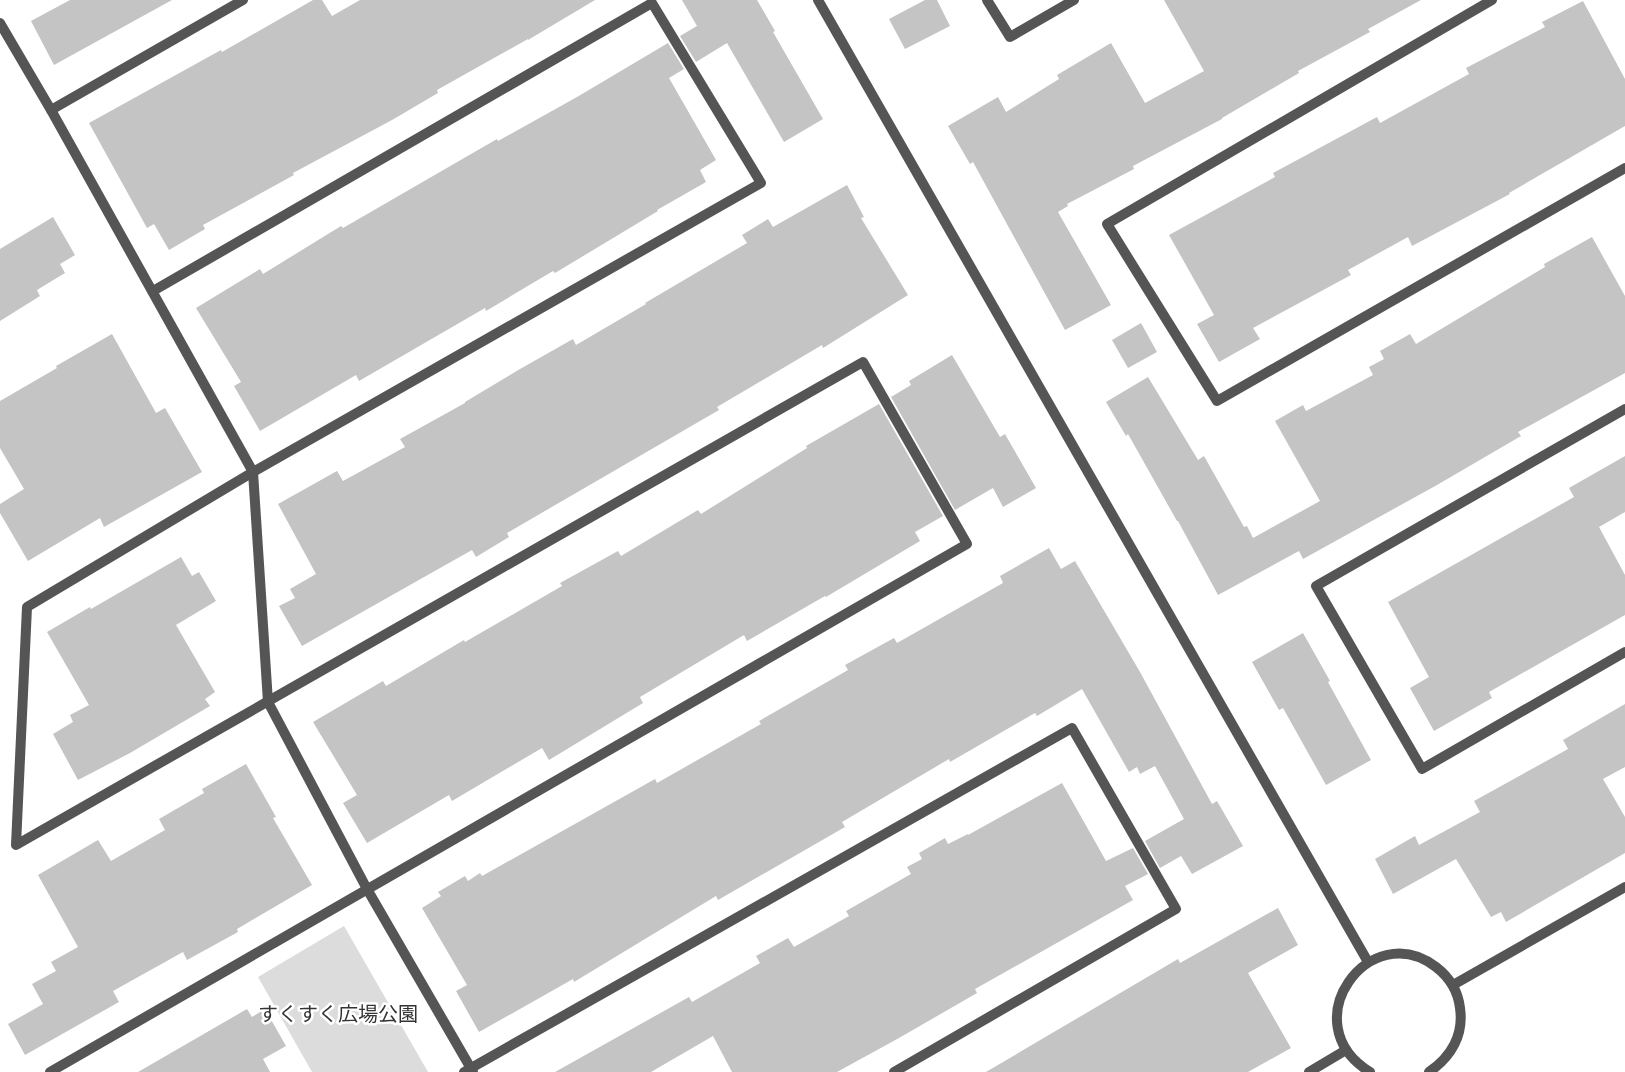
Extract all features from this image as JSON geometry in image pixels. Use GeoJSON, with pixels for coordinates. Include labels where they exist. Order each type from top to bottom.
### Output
{"type":"FeatureCollection","features":[{"type":"Feature","properties":{"kind":"street"},"geometry":{"type":"LineString","coordinates":[[51,110],[243,0]]}},
{"type":"Feature","properties":{"kind":"street"},"geometry":{"type":"LineString","coordinates":[[818,0],[1368,962]]}},
{"type":"Feature","properties":{"kind":"street"},"geometry":{"type":"LineString","coordinates":[[987,0],[1010,37],[1074,0]]}},
{"type":"Feature","properties":{"kind":"street"},"geometry":{"type":"LineString","coordinates":[[1492,0],[1107,224],[1217,401],[1625,168]]}},
{"type":"Feature","properties":{"kind":"street"},"geometry":{"type":"LineString","coordinates":[[50,1072],[967,544],[863,362],[16,844],[27,607],[254,472],[761,183],[652,3],[153,291]]}},
{"type":"Feature","properties":{"kind":"street"},"geometry":{"type":"LineString","coordinates":[[0,23],[51,110],[254,472],[268,702],[366,889],[469,1071],[1072,728],[1176,910],[894,1072]]}},
{"type":"Feature","properties":{"kind":"street"},"geometry":{"type":"LineString","coordinates":[[1625,409],[1316,586],[1422,770],[1625,652]]}},
{"type":"Feature","properties":{"kind":"street"},"geometry":{"type":"LineString","coordinates":[[1453,985],[1625,887]]}},
{"type":"Feature","properties":{"kind":"street"},"geometry":{"type":"LineString","coordinates":[[1370,1072],[1358,1065],[1346,1050],[1338,1032],[1337,1012],[1341,992],[1353,975],[1368,962],[1383,956],[1399,954],[1415,956],[1443,972],[1453,985],[1460,1000],[1462,1017],[1460,1034],[1453,1048],[1443,1061],[1429,1072]]}},
{"type":"Feature","properties":{"kind":"street"},"geometry":{"type":"LineString","coordinates":[[1309,1072],[1346,1050]]}},
{"type":"Feature","properties":{"kind":"green space","name":"すくすく広場公園"},"geometry":{"type":"Polygon","coordinates":[[[344,926],[428,1072],[312,1072],[258,977],[344,926]]]}},
{"type":"Feature","properties":{"kind":"building"},"geometry":{"type":"Polygon","coordinates":[[[70,0],[172,0],[54,65],[31,21],[70,0]]]}},
{"type":"Feature","properties":{"kind":"building"},"geometry":{"type":"Polygon","coordinates":[[[313,0],[322,0],[332,16],[360,0],[595,0],[528,40],[437,90],[438,93],[392,120],[293,173],[294,175],[203,225],[205,229],[169,250],[154,224],[147,228],[89,123],[221,50],[222,52],[313,0]]]}},
{"type":"Feature","properties":{"kind":"building"},"geometry":{"type":"Polygon","coordinates":[[[682,0],[757,0],[775,31],[773,32],[823,119],[784,142],[727,43],[696,62],[680,36],[697,26],[682,0]]]}},
{"type":"Feature","properties":{"kind":"building"},"geometry":{"type":"Polygon","coordinates":[[[925,0],[937,0],[950,26],[905,49],[889,19],[925,0]]]}},
{"type":"Feature","properties":{"kind":"building"},"geometry":{"type":"Polygon","coordinates":[[[1164,0],[1421,0],[1368,29],[1370,32],[1298,71],[1299,73],[1222,119],[1133,166],[1134,169],[1067,204],[1068,206],[1058,212],[1111,305],[1065,330],[973,162],[970,164],[948,126],[998,97],[1006,112],[1059,79],[1057,75],[1111,43],[1145,103],[1204,71],[1164,0]]]}},
{"type":"Feature","properties":{"kind":"building"},"geometry":{"type":"Polygon","coordinates":[[[1583,1],[1625,79],[1625,126],[1510,194],[1412,246],[1408,237],[1348,270],[1351,275],[1253,328],[1260,339],[1219,362],[1197,324],[1214,315],[1169,235],[1275,177],[1273,173],[1377,117],[1380,123],[1469,74],[1466,68],[1545,27],[1542,22],[1583,1]]]}},
{"type":"Feature","properties":{"kind":"building"},"geometry":{"type":"Polygon","coordinates":[[[668,43],[684,69],[669,78],[716,160],[700,170],[706,182],[555,273],[553,271],[486,311],[485,308],[359,381],[356,375],[260,431],[234,386],[241,382],[196,308],[260,269],[263,274],[341,226],[343,228],[497,139],[498,141],[577,97],[668,43]]]}},
{"type":"Feature","properties":{"kind":"building"},"geometry":{"type":"Polygon","coordinates":[[[847,185],[864,217],[861,218],[908,295],[823,348],[822,345],[717,407],[719,410],[507,533],[509,537],[476,557],[472,550],[302,646],[279,606],[295,598],[290,589],[316,574],[278,504],[337,471],[343,481],[405,447],[400,439],[573,339],[576,345],[646,304],[747,243],[742,235],[768,219],[773,227],[847,185]]]}},
{"type":"Feature","properties":{"kind":"building"},"geometry":{"type":"Polygon","coordinates":[[[53,217],[75,255],[60,264],[65,273],[37,290],[40,296],[0,321],[0,249],[53,217]]]}},
{"type":"Feature","properties":{"kind":"building"},"geometry":{"type":"Polygon","coordinates":[[[1592,237],[1625,296],[1625,373],[1518,432],[1521,436],[1437,485],[1303,559],[1299,551],[1218,595],[1128,434],[1126,436],[1106,402],[1148,377],[1198,460],[1204,456],[1244,527],[1247,526],[1253,538],[1320,501],[1275,421],[1303,405],[1306,411],[1373,375],[1369,367],[1384,359],[1380,351],[1410,334],[1416,344],[1545,267],[1544,264],[1592,237]]]}},
{"type":"Feature","properties":{"kind":"building"},"geometry":{"type":"Polygon","coordinates":[[[1141,323],[1157,352],[1128,368],[1112,340],[1141,323]]]}},
{"type":"Feature","properties":{"kind":"building"},"geometry":{"type":"Polygon","coordinates":[[[112,334],[156,413],[165,408],[202,472],[104,527],[100,518],[28,561],[0,513],[0,504],[24,489],[0,448],[0,401],[112,334]]]}},
{"type":"Feature","properties":{"kind":"building"},"geometry":{"type":"Polygon","coordinates":[[[952,355],[1000,437],[1005,434],[1036,488],[1003,507],[993,488],[955,510],[891,397],[911,385],[909,381],[952,355]]]}},
{"type":"Feature","properties":{"kind":"building"},"geometry":{"type":"Polygon","coordinates":[[[879,404],[943,516],[915,532],[920,541],[747,641],[744,635],[640,697],[643,703],[549,760],[542,748],[452,801],[449,795],[367,843],[343,803],[357,795],[313,722],[383,681],[386,686],[464,640],[465,642],[562,586],[560,583],[618,551],[621,556],[698,510],[701,514],[807,448],[806,446],[879,404]]]}},
{"type":"Feature","properties":{"kind":"building"},"geometry":{"type":"Polygon","coordinates":[[[1625,456],[1625,512],[1599,527],[1625,575],[1625,615],[1489,692],[1492,698],[1434,731],[1410,688],[1429,677],[1388,602],[1574,497],[1569,488],[1625,456]]]}},
{"type":"Feature","properties":{"kind":"building"},"geometry":{"type":"Polygon","coordinates":[[[1049,548],[1061,569],[1075,561],[1140,672],[1212,804],[1217,801],[1243,846],[1192,874],[1181,856],[1160,868],[1145,841],[1184,819],[1155,766],[1140,774],[1137,767],[1129,772],[1082,689],[1037,716],[1035,713],[950,762],[949,759],[842,822],[845,827],[718,900],[716,896],[574,982],[573,979],[479,1032],[456,991],[467,985],[422,908],[441,896],[438,892],[465,876],[468,881],[480,873],[482,876],[655,779],[657,783],[761,724],[759,721],[848,670],[845,665],[894,638],[897,643],[1003,583],[1000,576],[1049,548]]]}},
{"type":"Feature","properties":{"kind":"building"},"geometry":{"type":"Polygon","coordinates":[[[181,557],[192,576],[199,572],[216,601],[176,625],[215,692],[205,699],[210,706],[130,753],[78,780],[53,734],[73,722],[70,715],[89,705],[47,632],[181,557]]]}},
{"type":"Feature","properties":{"kind":"building"},"geometry":{"type":"Polygon","coordinates":[[[1303,633],[1371,760],[1326,785],[1283,708],[1279,710],[1252,662],[1303,633]]]}},
{"type":"Feature","properties":{"kind":"building"},"geometry":{"type":"Polygon","coordinates":[[[1625,704],[1625,767],[1603,779],[1625,817],[1625,853],[1506,922],[1501,912],[1491,917],[1456,859],[1393,894],[1375,859],[1415,836],[1419,845],[1480,812],[1474,801],[1568,749],[1563,740],[1625,704]]]}},
{"type":"Feature","properties":{"kind":"building"},"geometry":{"type":"Polygon","coordinates":[[[246,764],[276,817],[273,818],[312,885],[237,929],[238,932],[187,960],[183,952],[113,991],[119,1002],[25,1055],[8,1024],[43,1004],[32,984],[56,971],[51,962],[78,947],[38,875],[98,840],[111,861],[165,830],[159,819],[204,793],[202,789],[246,764]]]}},
{"type":"Feature","properties":{"kind":"building"},"geometry":{"type":"Polygon","coordinates":[[[1062,783],[1106,861],[1133,848],[1148,874],[1125,886],[1133,900],[975,989],[977,993],[899,1038],[837,1072],[732,1072],[713,1036],[651,1072],[555,1072],[689,997],[692,1002],[760,963],[756,956],[788,938],[794,947],[849,916],[846,911],[911,874],[907,867],[922,859],[919,853],[945,838],[948,844],[968,835],[1062,783]]]}},
{"type":"Feature","properties":{"kind":"building"},"geometry":{"type":"Polygon","coordinates":[[[1278,908],[1298,945],[1248,973],[1291,1048],[1248,1072],[986,1072],[1178,959],[1180,963],[1278,908]]]}},
{"type":"Feature","properties":{"kind":"building"},"geometry":{"type":"Polygon","coordinates":[[[247,1009],[252,1017],[265,1009],[286,1046],[263,1059],[270,1072],[138,1072],[247,1009]]]}}]}
